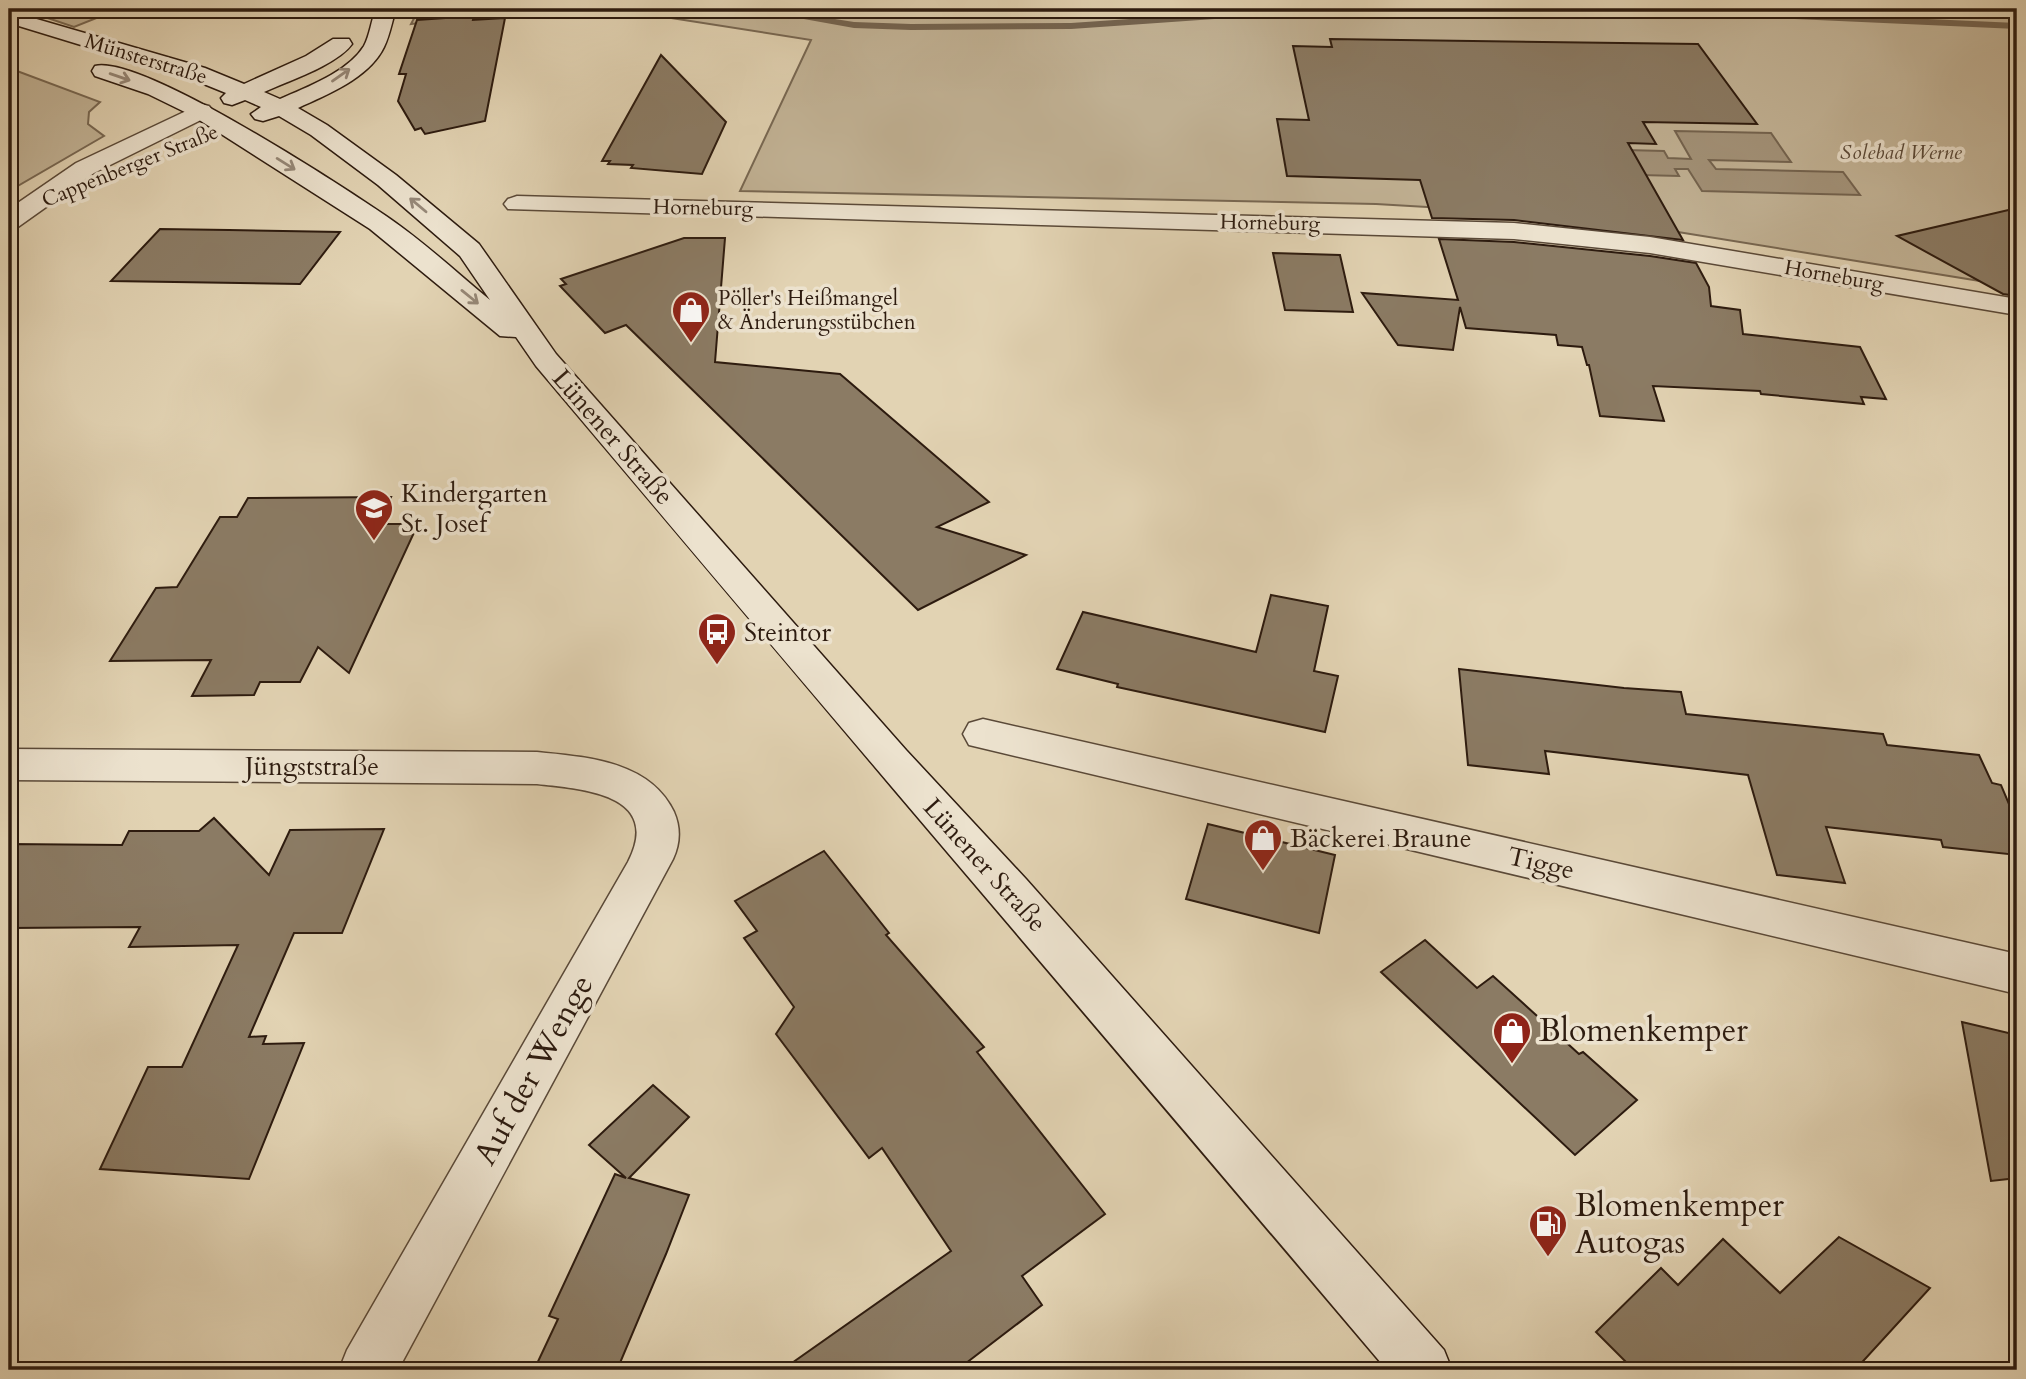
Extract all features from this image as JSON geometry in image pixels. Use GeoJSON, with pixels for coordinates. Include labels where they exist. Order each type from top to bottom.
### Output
{"type":"FeatureCollection","features":[{"type":"Feature","properties":{"kind":"main road","name":"Cappenberger Straße"},"geometry":{"type":"LineString","coordinates":[[9,222],[85,167],[314,61],[384,13]]}},
{"type":"Feature","properties":{"kind":"main road","name":"Cappenberger Straße"},"geometry":{"type":"LineString","coordinates":[[32,206],[117,169],[281,107],[336,79],[371,52],[383,29],[384,13]]}},
{"type":"Feature","properties":{"kind":"main road","name":"Münsterstraße"},"geometry":{"type":"LineString","coordinates":[[9,16],[197,73],[281,107]]}},
{"type":"Feature","properties":{"kind":"main road"},"geometry":{"type":"LineString","coordinates":[[9,38],[33,47]]}},
{"type":"Feature","properties":{"kind":"main road","name":"Münsterstraße"},"geometry":{"type":"LineString","coordinates":[[83,64],[156,89],[201,111]]}},
{"type":"Feature","properties":{"kind":"main road","name":"Lünener Straße"},"geometry":{"type":"LineString","coordinates":[[281,107],[320,131],[387,180],[470,250],[547,360],[892,761],[1010,891],[1424,1370]]}},
{"type":"Feature","properties":{"kind":"main road","name":"Lünener Straße"},"geometry":{"type":"LineString","coordinates":[[201,111],[209,134],[379,222],[547,360]]}},
{"type":"Feature","properties":{"kind":"main road","name":"Horneburg"},"geometry":{"type":"LineString","coordinates":[[517,204],[1514,231],[1650,245],[2017,307]]}},
{"type":"Feature","properties":{"kind":"main road","name":"Tigge"},"geometry":{"type":"LineString","coordinates":[[983,734],[2017,974]]}},
{"type":"Feature","properties":{"kind":"main road","name":"Jüngststraße"},"geometry":{"type":"LineString","coordinates":[[9,764],[537,768],[581,772],[614,779]]}},
{"type":"Feature","properties":{"kind":"main road","name":"Auf der Wenge"},"geometry":{"type":"LineString","coordinates":[[368,1370],[644,874],[657,844],[656,816],[649,799],[614,779]]}},
{"type":"Feature","properties":{"kind":"green space"},"geometry":{"type":"Polygon","coordinates":[[[21,9],[119,9],[74,27],[21,9]]]}},
{"type":"Feature","properties":{"kind":"green space"},"geometry":{"type":"Polygon","coordinates":[[[419,9],[539,9],[411,24],[419,9]]]}},
{"type":"Feature","properties":{"kind":"green space","name":"Solebad Werne"},"geometry":{"type":"Polygon","coordinates":[[[574,9],[2017,9],[2017,287],[1647,227],[1512,212],[1376,204],[740,191],[811,40],[652,15],[574,9]]]}},
{"type":"Feature","properties":{"kind":"green space"},"geometry":{"type":"Polygon","coordinates":[[[9,68],[100,102],[89,112],[88,124],[104,136],[9,191],[9,68]]]}},
{"type":"Feature","properties":{"kind":"shaded area"},"geometry":{"type":"Polygon","coordinates":[[[1675,131],[1771,133],[1791,162],[1709,160],[1716,169],[1843,172],[1860,195],[1702,191],[1688,169],[1675,169],[1679,176],[1560,173],[1549,148],[1664,151],[1668,158],[1691,159],[1675,131]]]}},
{"type":"Feature","properties":{"kind":"building"},"geometry":{"type":"Polygon","coordinates":[[[474,16],[473,20],[505,18],[485,121],[425,134],[421,128],[415,130],[398,101],[406,74],[399,74],[417,20],[474,16]]]}},
{"type":"Feature","properties":{"kind":"building"},"geometry":{"type":"Polygon","coordinates":[[[1330,39],[1698,44],[1757,124],[1643,122],[1656,144],[1628,143],[1683,240],[1514,220],[1432,218],[1420,180],[1287,176],[1277,119],[1309,120],[1293,46],[1332,47],[1330,39]]]}},
{"type":"Feature","properties":{"kind":"building"},"geometry":{"type":"Polygon","coordinates":[[[661,55],[726,122],[702,174],[631,168],[633,165],[608,164],[610,161],[602,161],[661,55]]]}},
{"type":"Feature","properties":{"kind":"building"},"geometry":{"type":"Polygon","coordinates":[[[2017,208],[2017,296],[2003,294],[1897,236],[2017,208]]]}},
{"type":"Feature","properties":{"kind":"building"},"geometry":{"type":"Polygon","coordinates":[[[160,229],[340,232],[300,284],[111,281],[160,229]]]}},
{"type":"Feature","properties":{"kind":"building"},"geometry":{"type":"Polygon","coordinates":[[[684,238],[725,238],[715,362],[840,374],[989,502],[937,527],[1026,555],[918,610],[626,325],[605,333],[560,286],[566,284],[561,279],[684,238]]]}},
{"type":"Feature","properties":{"kind":"building"},"geometry":{"type":"Polygon","coordinates":[[[1439,239],[1514,242],[1696,263],[1709,287],[1711,306],[1740,310],[1743,334],[1860,347],[1886,399],[1861,397],[1864,404],[1761,394],[1760,391],[1653,386],[1664,421],[1600,416],[1589,365],[1582,347],[1558,345],[1556,335],[1466,328],[1460,307],[1453,350],[1398,345],[1362,293],[1458,300],[1439,239]]]}},
{"type":"Feature","properties":{"kind":"building"},"geometry":{"type":"Polygon","coordinates":[[[1273,253],[1340,255],[1353,312],[1285,310],[1273,253]]]}},
{"type":"Feature","properties":{"kind":"building"},"geometry":{"type":"Polygon","coordinates":[[[391,497],[378,524],[418,524],[349,673],[318,647],[300,682],[260,682],[254,695],[192,696],[211,660],[110,661],[156,588],[177,587],[220,517],[237,517],[248,498],[391,497]]]}},
{"type":"Feature","properties":{"kind":"building"},"geometry":{"type":"Polygon","coordinates":[[[1271,595],[1328,606],[1314,671],[1338,676],[1325,732],[1117,687],[1118,684],[1057,669],[1083,612],[1256,652],[1271,595]]]}},
{"type":"Feature","properties":{"kind":"building"},"geometry":{"type":"Polygon","coordinates":[[[1459,669],[1681,692],[1686,714],[1883,734],[1887,745],[1979,755],[1992,783],[2001,785],[2017,823],[2017,855],[1943,847],[1941,840],[1826,827],[1845,883],[1777,875],[1748,775],[1545,751],[1549,774],[1468,765],[1459,669]]]}},
{"type":"Feature","properties":{"kind":"building"},"geometry":{"type":"Polygon","coordinates":[[[214,818],[269,875],[290,830],[384,829],[342,933],[294,933],[249,1037],[266,1036],[263,1044],[304,1043],[249,1179],[100,1169],[148,1067],[182,1067],[238,945],[129,947],[140,927],[9,928],[9,844],[122,845],[129,831],[199,831],[214,818]]]}},
{"type":"Feature","properties":{"kind":"building","name":"Bäckerei Braune"},"geometry":{"type":"Polygon","coordinates":[[[1208,824],[1335,855],[1319,933],[1186,899],[1208,824]]]}},
{"type":"Feature","properties":{"kind":"building"},"geometry":{"type":"Polygon","coordinates":[[[824,851],[889,933],[886,935],[984,1047],[977,1052],[1105,1214],[1022,1276],[1042,1305],[957,1370],[782,1370],[951,1251],[882,1148],[869,1158],[776,1034],[794,1007],[744,938],[757,931],[735,901],[824,851]]]}},
{"type":"Feature","properties":{"kind":"building"},"geometry":{"type":"Polygon","coordinates":[[[1425,940],[1477,988],[1493,976],[1579,1054],[1583,1052],[1637,1100],[1575,1155],[1381,972],[1425,940]]]}},
{"type":"Feature","properties":{"kind":"building"},"geometry":{"type":"Polygon","coordinates":[[[1962,1022],[2017,1035],[2017,1178],[1991,1181],[1962,1022]]]}},
{"type":"Feature","properties":{"kind":"building"},"geometry":{"type":"Polygon","coordinates":[[[653,1085],[689,1117],[629,1178],[689,1195],[666,1254],[617,1370],[534,1370],[558,1319],[549,1316],[615,1174],[626,1178],[589,1145],[653,1085]]]}},
{"type":"Feature","properties":{"kind":"building"},"geometry":{"type":"Polygon","coordinates":[[[1839,1237],[1930,1288],[1855,1370],[1634,1370],[1596,1332],[1661,1268],[1678,1285],[1723,1239],[1780,1293],[1839,1237]]]}},
{"type":"Feature","properties":{"kind":"waterway"},"geometry":{"type":"LineString","coordinates":[[753,9],[854,25],[911,27],[1071,26],[1316,9]]}},
{"type":"Feature","properties":{"kind":"waterway"},"geometry":{"type":"LineString","coordinates":[[1642,9],[2017,26]]}},
{"type":"Feature","properties":{"kind":"place","name":"Pöller's Heißmangel & Änderungsstübchen"},"geometry":{"type":"Point","coordinates":[691,344]}},
{"type":"Feature","properties":{"kind":"place","name":"Kindergarten St. Josef"},"geometry":{"type":"Point","coordinates":[374,542]}},
{"type":"Feature","properties":{"kind":"place","name":"Steintor"},"geometry":{"type":"Point","coordinates":[717,666]}},
{"type":"Feature","properties":{"kind":"place","name":"Bäckerei Braune"},"geometry":{"type":"Point","coordinates":[1263,872]}},
{"type":"Feature","properties":{"kind":"place","name":"Blomenkemper"},"geometry":{"type":"Point","coordinates":[1512,1065]}},
{"type":"Feature","properties":{"kind":"place","name":"Blomenkemper Autogas"},"geometry":{"type":"Point","coordinates":[1548,1258]}}]}
